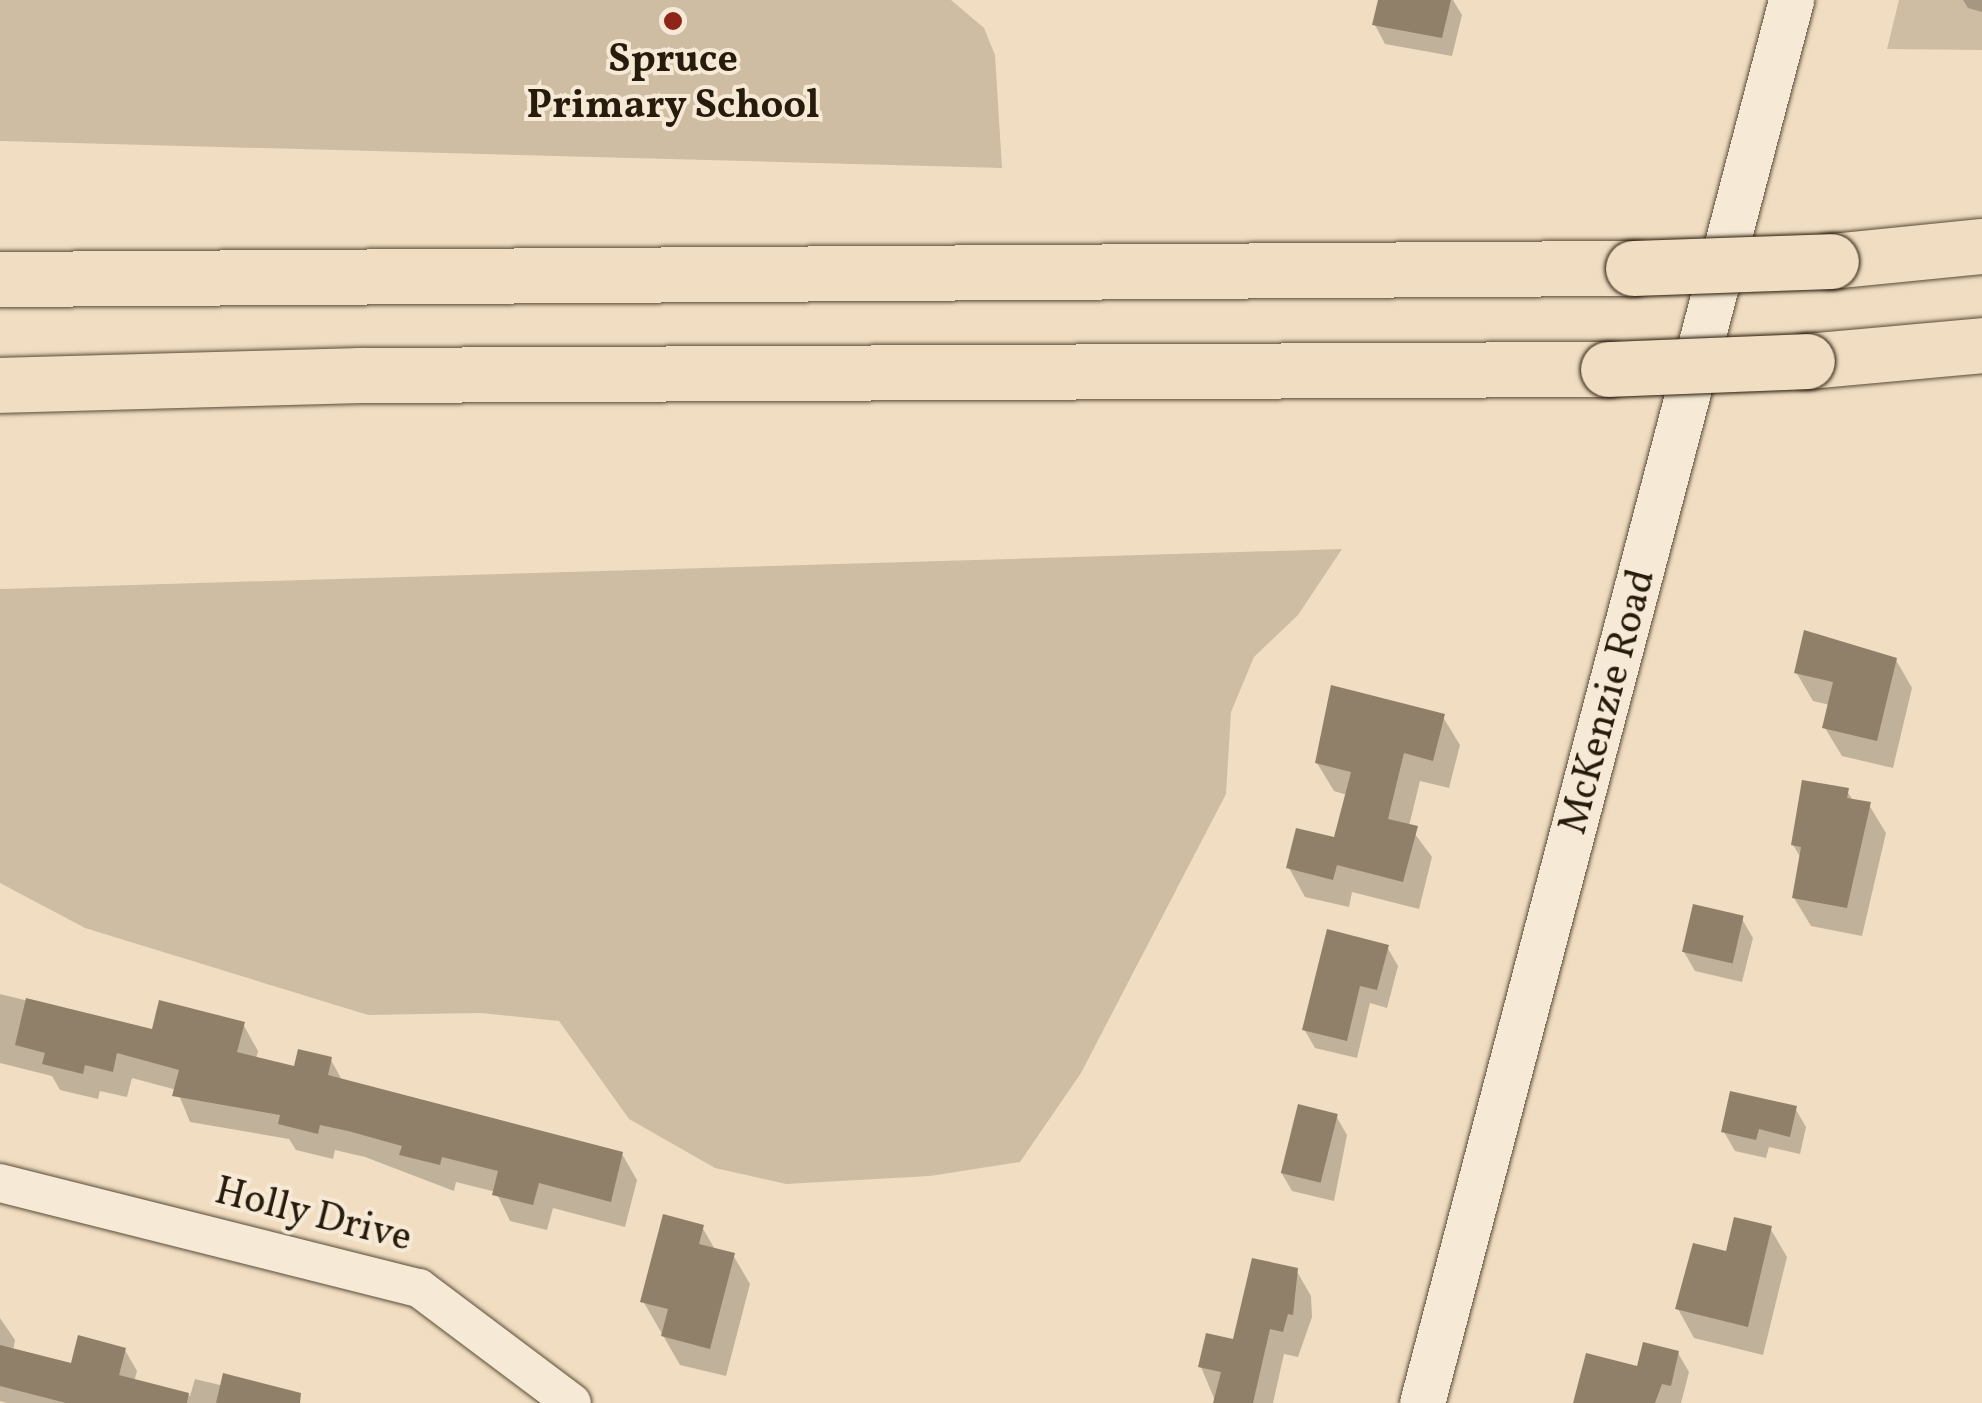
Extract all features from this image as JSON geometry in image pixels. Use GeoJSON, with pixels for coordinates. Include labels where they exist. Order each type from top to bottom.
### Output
{"type":"FeatureCollection","features":[{"type":"Feature","properties":{"kind":"highway"},"geometry":{"type":"LineString","coordinates":[[0,279],[1633,268],[1831,261],[1982,246]]}},
{"type":"Feature","properties":{"kind":"highway"},"geometry":{"type":"LineString","coordinates":[[0,385],[361,375],[1608,369],[1807,361],[1982,345]]}},
{"type":"Feature","properties":{"kind":"street","name":"McKenzie Road"},"geometry":{"type":"LineString","coordinates":[[1422,1403],[1791,0]]}},
{"type":"Feature","properties":{"kind":"street","name":"Holly Drive"},"geometry":{"type":"LineString","coordinates":[[0,1183],[418,1288],[572,1403]]}},
{"type":"Feature","properties":{"kind":"shaded area"},"geometry":{"type":"Polygon","coordinates":[[[0,0],[951,0],[984,28],[995,55],[1002,168],[0,141],[0,0]]]}},
{"type":"Feature","properties":{"kind":"shaded area"},"geometry":{"type":"Polygon","coordinates":[[[1899,0],[1982,0],[1982,50],[1887,49],[1899,0]]]}},
{"type":"Feature","properties":{"kind":"shaded area"},"geometry":{"type":"Polygon","coordinates":[[[1342,549],[1298,615],[1254,657],[1231,712],[1226,794],[1081,1073],[1020,1162],[930,1176],[786,1184],[715,1168],[629,1119],[559,1021],[480,1013],[368,1015],[85,928],[0,883],[0,589],[1342,549]]]}},
{"type":"Feature","properties":{"kind":"building"},"geometry":{"type":"Polygon","coordinates":[[[1378,0],[1451,0],[1442,38],[1372,25],[1378,0]]]}},
{"type":"Feature","properties":{"kind":"building"},"geometry":{"type":"Polygon","coordinates":[[[1804,630],[1897,658],[1877,741],[1822,728],[1833,682],[1794,673],[1804,630]]]}},
{"type":"Feature","properties":{"kind":"building"},"geometry":{"type":"Polygon","coordinates":[[[1331,685],[1445,714],[1433,761],[1404,753],[1388,819],[1418,826],[1403,882],[1337,865],[1333,880],[1286,868],[1296,828],[1334,837],[1351,772],[1315,763],[1331,685]]]}},
{"type":"Feature","properties":{"kind":"building"},"geometry":{"type":"Polygon","coordinates":[[[1802,780],[1849,788],[1847,798],[1871,802],[1847,908],[1792,898],[1801,847],[1791,845],[1802,780]]]}},
{"type":"Feature","properties":{"kind":"building"},"geometry":{"type":"Polygon","coordinates":[[[1693,904],[1744,916],[1733,963],[1682,952],[1693,904]]]}},
{"type":"Feature","properties":{"kind":"building"},"geometry":{"type":"Polygon","coordinates":[[[1327,929],[1389,945],[1377,990],[1360,986],[1347,1041],[1302,1030],[1327,929]]]}},
{"type":"Feature","properties":{"kind":"building"},"geometry":{"type":"Polygon","coordinates":[[[26,998],[152,1029],[159,1000],[245,1022],[237,1052],[294,1066],[298,1049],[332,1057],[328,1075],[623,1152],[611,1202],[539,1183],[533,1205],[492,1195],[498,1171],[442,1157],[440,1165],[399,1155],[402,1146],[348,1131],[320,1125],[318,1134],[278,1124],[280,1115],[172,1096],[179,1070],[117,1053],[113,1072],[85,1065],[83,1074],[42,1064],[45,1053],[15,1045],[26,998]]]}},
{"type":"Feature","properties":{"kind":"building"},"geometry":{"type":"Polygon","coordinates":[[[1730,1091],[1797,1106],[1790,1137],[1759,1129],[1756,1140],[1721,1132],[1730,1091]]]}},
{"type":"Feature","properties":{"kind":"building"},"geometry":{"type":"Polygon","coordinates":[[[1298,1104],[1338,1114],[1321,1183],[1281,1173],[1298,1104]]]}},
{"type":"Feature","properties":{"kind":"building"},"geometry":{"type":"Polygon","coordinates":[[[663,1214],[704,1225],[699,1244],[735,1253],[710,1349],[661,1336],[668,1309],[640,1302],[663,1214]]]}},
{"type":"Feature","properties":{"kind":"building"},"geometry":{"type":"Polygon","coordinates":[[[1734,1217],[1772,1226],[1748,1327],[1675,1309],[1693,1243],[1726,1251],[1734,1217]]]}},
{"type":"Feature","properties":{"kind":"building"},"geometry":{"type":"Polygon","coordinates":[[[1252,1258],[1298,1268],[1293,1315],[1288,1314],[1283,1332],[1270,1329],[1253,1403],[1213,1403],[1221,1372],[1198,1367],[1206,1333],[1233,1339],[1252,1258]]]}},
{"type":"Feature","properties":{"kind":"building"},"geometry":{"type":"Polygon","coordinates":[[[78,1335],[126,1348],[119,1375],[189,1393],[187,1403],[66,1403],[0,1386],[0,1345],[71,1363],[78,1335]]]}},
{"type":"Feature","properties":{"kind":"building"},"geometry":{"type":"Polygon","coordinates":[[[1643,1342],[1679,1351],[1671,1386],[1662,1384],[1655,1403],[1573,1403],[1586,1353],[1637,1366],[1643,1342]]]}},
{"type":"Feature","properties":{"kind":"building"},"geometry":{"type":"Polygon","coordinates":[[[223,1373],[301,1393],[300,1403],[216,1403],[223,1373]]]}},
{"type":"Feature","properties":{"kind":"place","name":"Spruce Primary School"},"geometry":{"type":"Point","coordinates":[673,21]}}]}
